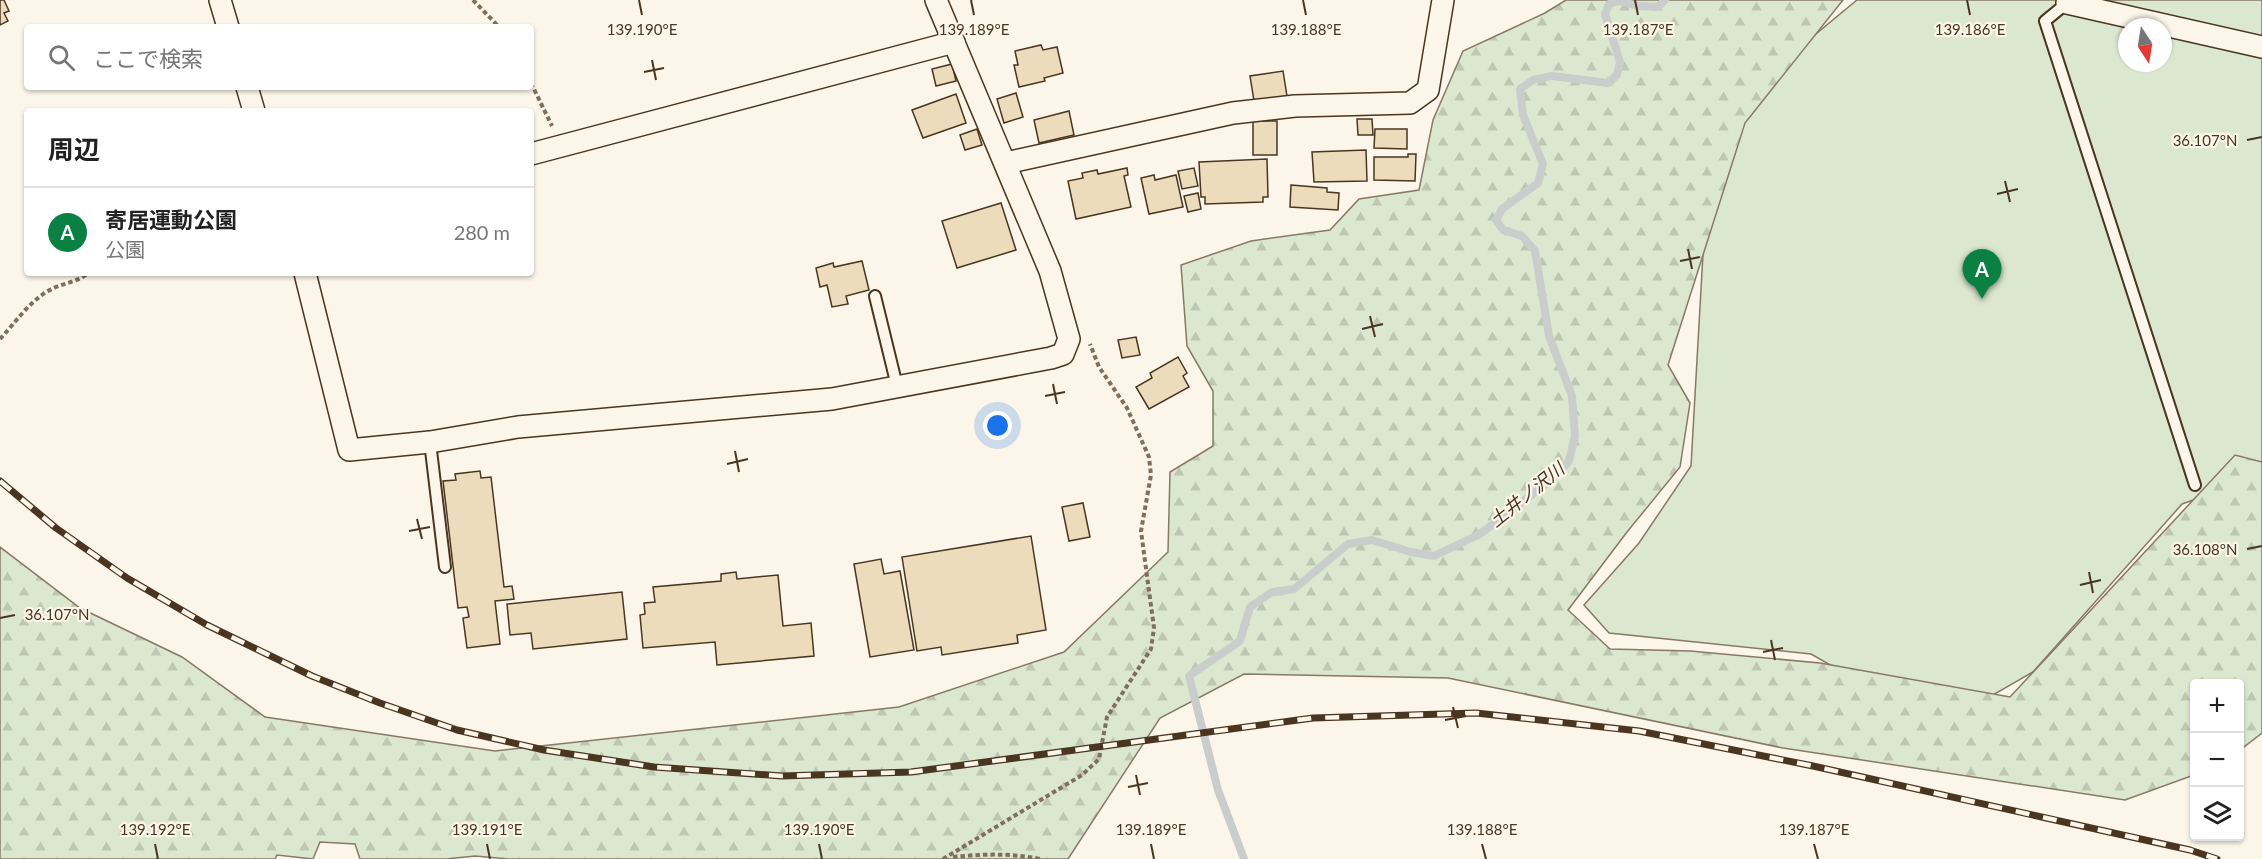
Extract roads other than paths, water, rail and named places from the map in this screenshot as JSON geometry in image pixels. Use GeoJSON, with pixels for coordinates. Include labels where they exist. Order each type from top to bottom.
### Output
{"type":"FeatureCollection","features":[{"type":"Feature","properties":{"kind":"street"},"geometry":{"type":"LineString","coordinates":[[220,0],[227,24]]}},
{"type":"Feature","properties":{"kind":"street"},"geometry":{"type":"LineString","coordinates":[[306,276],[349,450],[430,442],[518,427],[832,399],[1063,354],[1069,339],[1050,271],[936,0]]}},
{"type":"Feature","properties":{"kind":"street"},"geometry":{"type":"LineString","coordinates":[[1006,163],[1233,113],[1295,106],[1410,103],[1428,90],[1443,0]]}},
{"type":"Feature","properties":{"kind":"street"},"geometry":{"type":"LineString","coordinates":[[2068,2],[2262,47]]}},
{"type":"Feature","properties":{"kind":"street"},"geometry":{"type":"LineString","coordinates":[[534,153],[954,42]]}},
{"type":"Feature","properties":{"kind":"street"},"geometry":{"type":"LineString","coordinates":[[248,90],[253,108]]}},
{"type":"Feature","properties":{"kind":"lane"},"geometry":{"type":"LineString","coordinates":[[2068,2],[2045,21],[2195,485]]}},
{"type":"Feature","properties":{"kind":"lane"},"geometry":{"type":"LineString","coordinates":[[875,296],[897,387]]}},
{"type":"Feature","properties":{"kind":"lane"},"geometry":{"type":"LineString","coordinates":[[430,442],[445,567]]}},
{"type":"Feature","properties":{"kind":"waterway","name":"土井ノ沢川"},"geometry":{"type":"LineString","coordinates":[[1244,859],[1218,790],[1189,676],[1240,641],[1250,607],[1272,592],[1294,589],[1348,544],[1372,540],[1411,552],[1434,556],[1480,534],[1555,477],[1569,461],[1575,436],[1572,396],[1549,336],[1535,251],[1522,236],[1503,230],[1496,220],[1502,209],[1538,183],[1543,164],[1523,115],[1520,89],[1533,80],[1552,76],[1608,83],[1617,75],[1620,62],[1605,14],[1609,4],[1619,1],[1638,6],[1658,7],[1665,0]]}},
{"type":"Feature","properties":{"kind":"railway"},"geometry":{"type":"LineString","coordinates":[[0,481],[56,528],[127,578],[207,625],[312,676],[380,703],[457,730],[544,750],[654,767],[782,776],[911,772],[1313,718],[1476,713],[1639,731],[1813,766],[2190,850],[2217,859]]}},
{"type":"Feature","properties":{"kind":"place","name":"寄居運動公園"},"geometry":{"type":"Point","coordinates":[1982,299]}}]}
